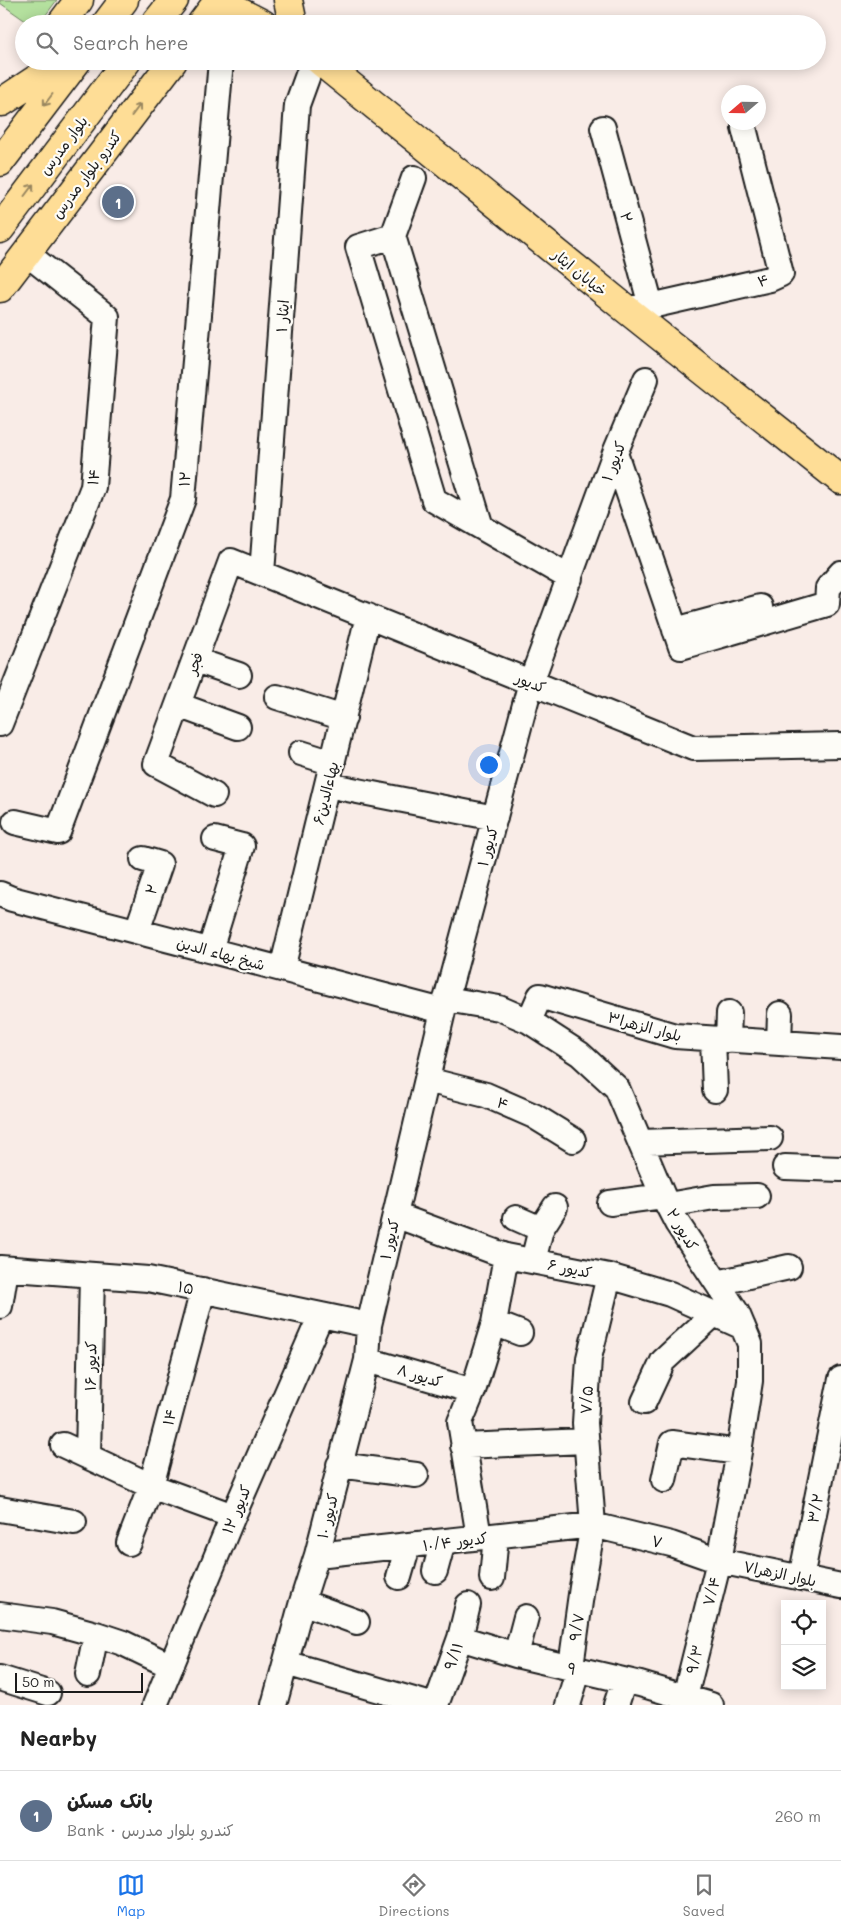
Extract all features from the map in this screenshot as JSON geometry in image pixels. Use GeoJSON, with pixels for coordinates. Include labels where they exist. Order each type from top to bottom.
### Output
{"type":"FeatureCollection","features":[{"type":"Feature","properties":{"kind":"main road"},"geometry":{"type":"LineString","coordinates":[[67,15],[79,0]]}},
{"type":"Feature","properties":{"kind":"main road"},"geometry":{"type":"LineString","coordinates":[[113,15],[124,0]]}},
{"type":"Feature","properties":{"kind":"main road"},"geometry":{"type":"LineString","coordinates":[[162,15],[174,0]]}},
{"type":"Feature","properties":{"kind":"main road"},"geometry":{"type":"LineString","coordinates":[[288,0],[291,15]]}},
{"type":"Feature","properties":{"kind":"main road"},"geometry":{"type":"LineString","coordinates":[[208,15],[219,1],[246,15]]}},
{"type":"Feature","properties":{"kind":"main road"},"geometry":{"type":"LineString","coordinates":[[1,103],[25,70]]}},
{"type":"Feature","properties":{"kind":"main road"},"geometry":{"type":"LineString","coordinates":[[1,103],[50,70]]}},
{"type":"Feature","properties":{"kind":"main road"},"geometry":{"type":"LineString","coordinates":[[0,162],[70,70]]}},
{"type":"Feature","properties":{"kind":"main road","name":"بلوار مدرس"},"geometry":{"type":"LineString","coordinates":[[0,229],[120,70]]}},
{"type":"Feature","properties":{"kind":"main road","name":"کندرو بلوار مدرس"},"geometry":{"type":"LineString","coordinates":[[0,288],[165,70]]}},
{"type":"Feature","properties":{"kind":"main road","name":"خیابان ایثار"},"geometry":{"type":"LineString","coordinates":[[332,70],[639,308],[841,480]]}},
{"type":"Feature","properties":{"kind":"street","name":"۱۲"},"geometry":{"type":"LineString","coordinates":[[15,822],[58,832],[183,499],[220,70]]}},
{"type":"Feature","properties":{"kind":"street","name":"ایثار ۱"},"geometry":{"type":"LineString","coordinates":[[262,573],[298,105],[311,70]]}},
{"type":"Feature","properties":{"kind":"street","name":"۲"},"geometry":{"type":"LineString","coordinates":[[603,128],[639,308]]}},
{"type":"Feature","properties":{"kind":"street","name":"۴"},"geometry":{"type":"LineString","coordinates":[[639,308],[770,279],[781,274],[745,130]]}},
{"type":"Feature","properties":{"kind":"street"},"geometry":{"type":"LineString","coordinates":[[414,178],[394,236],[481,527]]}},
{"type":"Feature","properties":{"kind":"street"},"geometry":{"type":"LineString","coordinates":[[394,236],[358,247],[434,500],[570,578]]}},
{"type":"Feature","properties":{"kind":"street","name":"۱۴"},"geometry":{"type":"LineString","coordinates":[[0,724],[93,487],[107,317],[26,253]]}},
{"type":"Feature","properties":{"kind":"street","name":"کدیور ۱"},"geometry":{"type":"LineString","coordinates":[[369,1325],[445,1005],[531,682],[615,453],[646,379]]}},
{"type":"Feature","properties":{"kind":"street"},"geometry":{"type":"LineString","coordinates":[[615,453],[675,630],[834,581]]}},
{"type":"Feature","properties":{"kind":"street","name":"کدیور"},"geometry":{"type":"LineString","coordinates":[[231,561],[694,748],[841,744]]}},
{"type":"Feature","properties":{"kind":"street","name":"فجر"},"geometry":{"type":"LineString","coordinates":[[214,796],[156,764],[231,561]]}},
{"type":"Feature","properties":{"kind":"street","name":"۶بهاءالدين"},"geometry":{"type":"LineString","coordinates":[[282,969],[368,616]]}},
{"type":"Feature","properties":{"kind":"street"},"geometry":{"type":"LineString","coordinates":[[195,660],[239,675]]}},
{"type":"Feature","properties":{"kind":"street"},"geometry":{"type":"LineString","coordinates":[[277,697],[344,718]]}},
{"type":"Feature","properties":{"kind":"street"},"geometry":{"type":"LineString","coordinates":[[178,705],[238,728]]}},
{"type":"Feature","properties":{"kind":"street"},"geometry":{"type":"LineString","coordinates":[[301,753],[330,774],[495,818]]}},
{"type":"Feature","properties":{"kind":"street"},"geometry":{"type":"LineString","coordinates":[[210,950],[242,846],[215,839]]}},
{"type":"Feature","properties":{"kind":"street","name":"۲"},"geometry":{"type":"LineString","coordinates":[[137,931],[160,864],[143,858]]}},
{"type":"Feature","properties":{"kind":"street","name":"شیخ بهاء الدین"},"geometry":{"type":"LineString","coordinates":[[0,894],[12,899],[282,969],[445,1005]]}},
{"type":"Feature","properties":{"kind":"street","name":"بلوار الزهرا۳"},"geometry":{"type":"LineString","coordinates":[[529,1021],[540,996],[674,1036],[841,1047]]}},
{"type":"Feature","properties":{"kind":"street","name":"۲ کدیور"},"geometry":{"type":"LineString","coordinates":[[445,1005],[499,1008],[529,1021],[580,1054],[617,1088],[665,1201],[677,1223],[737,1313],[750,1344],[750,1381],[740,1452],[719,1561]]}},
{"type":"Feature","properties":{"kind":"street"},"geometry":{"type":"LineString","coordinates":[[715,1090],[720,1039],[729,1013]]}},
{"type":"Feature","properties":{"kind":"street"},"geometry":{"type":"LineString","coordinates":[[779,1043],[780,1014]]}},
{"type":"Feature","properties":{"kind":"street","name":"۴"},"geometry":{"type":"LineString","coordinates":[[427,1080],[486,1095],[534,1116],[572,1140]]}},
{"type":"Feature","properties":{"kind":"street"},"geometry":{"type":"LineString","coordinates":[[640,1142],[770,1138]]}},
{"type":"Feature","properties":{"kind":"street"},"geometry":{"type":"LineString","coordinates":[[785,1167],[841,1170]]}},
{"type":"Feature","properties":{"kind":"street"},"geometry":{"type":"LineString","coordinates":[[610,1203],[757,1196]]}},
{"type":"Feature","properties":{"kind":"street"},"geometry":{"type":"LineString","coordinates":[[533,1261],[541,1229],[555,1207]]}},
{"type":"Feature","properties":{"kind":"street","name":"کدیور ۶"},"geometry":{"type":"LineString","coordinates":[[395,1215],[506,1256],[609,1276],[670,1294],[743,1327]]}},
{"type":"Feature","properties":{"kind":"street"},"geometry":{"type":"LineString","coordinates":[[516,1218],[541,1229]]}},
{"type":"Feature","properties":{"kind":"street"},"geometry":{"type":"LineString","coordinates":[[492,1578],[488,1536],[463,1446],[460,1422],[473,1391],[494,1323],[506,1256]]}},
{"type":"Feature","properties":{"kind":"street"},"geometry":{"type":"LineString","coordinates":[[717,1282],[789,1267]]}},
{"type":"Feature","properties":{"kind":"street"},"geometry":{"type":"LineString","coordinates":[[0,1306],[3,1269]]}},
{"type":"Feature","properties":{"kind":"street","name":"۱۵"},"geometry":{"type":"LineString","coordinates":[[3,1269],[148,1279],[369,1325]]}},
{"type":"Feature","properties":{"kind":"street","name":"کدیور ۱۶"},"geometry":{"type":"LineString","coordinates":[[88,1456],[92,1275]]}},
{"type":"Feature","properties":{"kind":"street","name":"۷/۵"},"geometry":{"type":"LineString","coordinates":[[593,1525],[585,1423],[589,1358],[609,1276]]}},
{"type":"Feature","properties":{"kind":"street","name":"۱۴"},"geometry":{"type":"LineString","coordinates":[[129,1543],[150,1486],[202,1290]]}},
{"type":"Feature","properties":{"kind":"street"},"geometry":{"type":"LineString","coordinates":[[644,1402],[663,1360],[714,1314]]}},
{"type":"Feature","properties":{"kind":"street","name":"کدیور ۱۲"},"geometry":{"type":"LineString","coordinates":[[155,1705],[233,1516],[320,1315]]}},
{"type":"Feature","properties":{"kind":"street"},"geometry":{"type":"LineString","coordinates":[[494,1323],[520,1333]]}},
{"type":"Feature","properties":{"kind":"street","name":"کدیور ۱۰"},"geometry":{"type":"LineString","coordinates":[[274,1705],[302,1602],[317,1556],[367,1360],[369,1325]]}},
{"type":"Feature","properties":{"kind":"street","name":"کدیور ۸"},"geometry":{"type":"LineString","coordinates":[[367,1360],[473,1391]]}},
{"type":"Feature","properties":{"kind":"street","name":"۳/۲"},"geometry":{"type":"LineString","coordinates":[[801,1578],[841,1379]]}},
{"type":"Feature","properties":{"kind":"street"},"geometry":{"type":"LineString","coordinates":[[463,1446],[586,1441]]}},
{"type":"Feature","properties":{"kind":"street"},"geometry":{"type":"LineString","coordinates":[[664,1480],[672,1443],[740,1452]]}},
{"type":"Feature","properties":{"kind":"street"},"geometry":{"type":"LineString","coordinates":[[63,1445],[150,1486],[233,1516]]}},
{"type":"Feature","properties":{"kind":"street"},"geometry":{"type":"LineString","coordinates":[[339,1465],[416,1475]]}},
{"type":"Feature","properties":{"kind":"street"},"geometry":{"type":"LineString","coordinates":[[0,1509],[74,1522]]}},
{"type":"Feature","properties":{"kind":"street","name":"کدیور ۱۰/۴"},"geometry":{"type":"LineString","coordinates":[[317,1556],[593,1525]]}},
{"type":"Feature","properties":{"kind":"street","name":"۷"},"geometry":{"type":"LineString","coordinates":[[593,1525],[671,1544],[719,1561]]}},
{"type":"Feature","properties":{"kind":"street","name":"۹/۷"},"geometry":{"type":"LineString","coordinates":[[568,1705],[574,1668],[582,1587],[593,1525]]}},
{"type":"Feature","properties":{"kind":"street"},"geometry":{"type":"LineString","coordinates":[[435,1571],[443,1542]]}},
{"type":"Feature","properties":{"kind":"street"},"geometry":{"type":"LineString","coordinates":[[399,1577],[408,1546]]}},
{"type":"Feature","properties":{"kind":"street","name":"بلوار الزهرا۷"},"geometry":{"type":"LineString","coordinates":[[719,1561],[801,1578],[830,1591]]}},
{"type":"Feature","properties":{"kind":"street","name":"۷/۴"},"geometry":{"type":"LineString","coordinates":[[703,1622],[719,1561]]}},
{"type":"Feature","properties":{"kind":"street"},"geometry":{"type":"LineString","coordinates":[[302,1602],[357,1622]]}},
{"type":"Feature","properties":{"kind":"street","name":"۹/۱۱"},"geometry":{"type":"LineString","coordinates":[[436,1705],[460,1638],[468,1605]]}},
{"type":"Feature","properties":{"kind":"street"},"geometry":{"type":"LineString","coordinates":[[0,1615],[52,1622],[123,1642],[171,1666]]}},
{"type":"Feature","properties":{"kind":"street"},"geometry":{"type":"LineString","coordinates":[[516,1655],[526,1617]]}},
{"type":"Feature","properties":{"kind":"street","name":"۹/۳"},"geometry":{"type":"LineString","coordinates":[[684,1701],[703,1622]]}},
{"type":"Feature","properties":{"kind":"street"},"geometry":{"type":"LineString","coordinates":[[88,1674],[96,1634]]}},
{"type":"Feature","properties":{"kind":"street","name":"۹"},"geometry":{"type":"LineString","coordinates":[[460,1638],[516,1655],[624,1681],[684,1701],[711,1705]]}},
{"type":"Feature","properties":{"kind":"street"},"geometry":{"type":"LineString","coordinates":[[286,1663],[431,1705]]}},
{"type":"Feature","properties":{"kind":"street"},"geometry":{"type":"LineString","coordinates":[[0,1678],[48,1694]]}},
{"type":"Feature","properties":{"kind":"street"},"geometry":{"type":"LineString","coordinates":[[616,1705],[624,1681]]}},
{"type":"Feature","properties":{"kind":"green space"},"geometry":{"type":"Polygon","coordinates":[[[0,0],[57,0],[46,15],[17,15],[0,3],[0,0]]]}},
{"type":"Feature","properties":{"kind":"place","name":"بانک مسکن"},"geometry":{"type":"Point","coordinates":[118,202]}}]}
